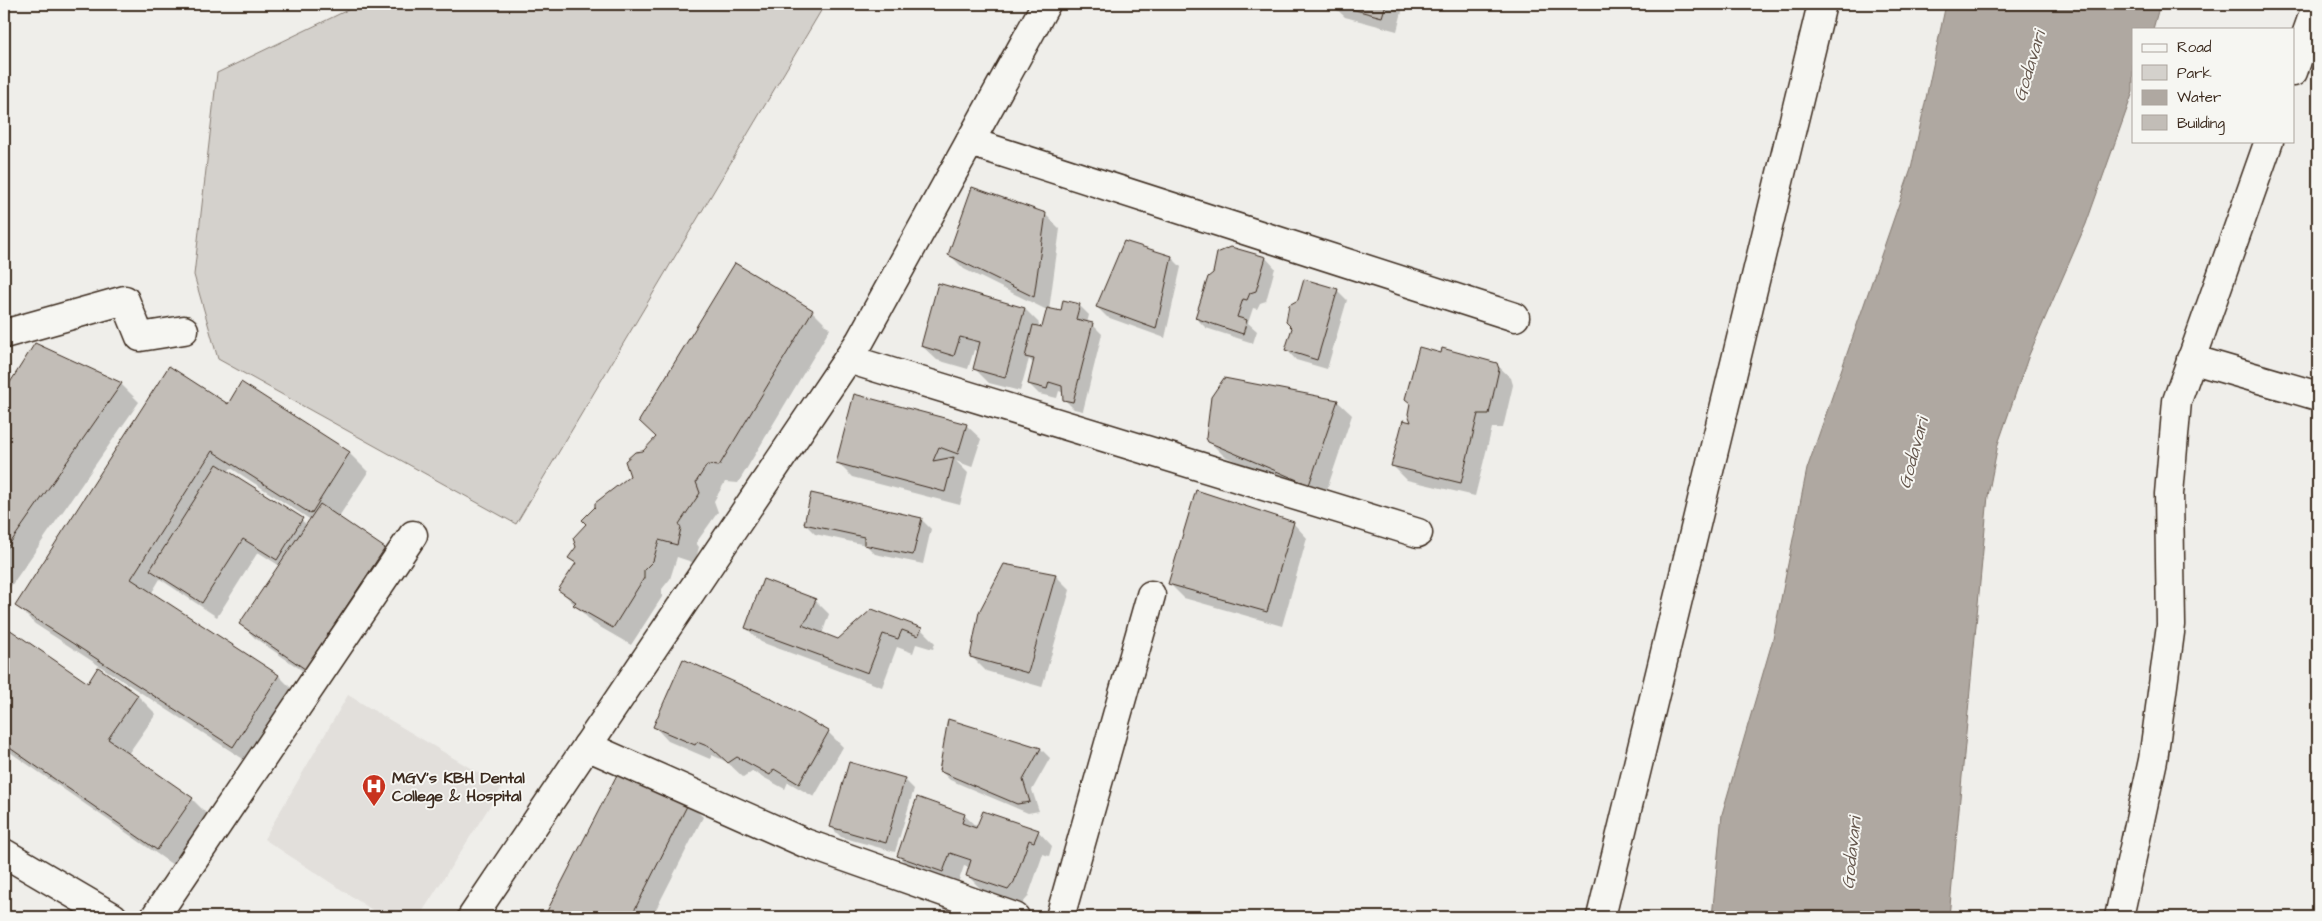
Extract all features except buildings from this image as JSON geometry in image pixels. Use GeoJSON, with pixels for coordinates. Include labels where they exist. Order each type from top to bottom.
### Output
{"type":"FeatureCollection","features":[{"type":"Feature","properties":{"kind":"street"},"geometry":{"type":"LineString","coordinates":[[472,917],[848,359],[1046,4]]}},
{"type":"Feature","properties":{"kind":"street"},"geometry":{"type":"LineString","coordinates":[[1601,917],[1822,4]]}},
{"type":"Feature","properties":{"kind":"street"},"geometry":{"type":"LineString","coordinates":[[2294,69],[2317,4]]}},
{"type":"Feature","properties":{"kind":"street"},"geometry":{"type":"LineString","coordinates":[[970,142],[1514,317]]}},
{"type":"Feature","properties":{"kind":"street"},"geometry":{"type":"LineString","coordinates":[[2120,917],[2153,760],[2171,625],[2169,494],[2177,401],[2268,142]]}},
{"type":"Feature","properties":{"kind":"street"},"geometry":{"type":"LineString","coordinates":[[4,334],[125,300],[140,337],[184,330]]}},
{"type":"Feature","properties":{"kind":"street"},"geometry":{"type":"LineString","coordinates":[[848,359],[1418,533]]}},
{"type":"Feature","properties":{"kind":"street"},"geometry":{"type":"LineString","coordinates":[[2191,359],[2318,396]]}},
{"type":"Feature","properties":{"kind":"street"},"geometry":{"type":"LineString","coordinates":[[155,917],[413,535]]}},
{"type":"Feature","properties":{"kind":"street"},"geometry":{"type":"LineString","coordinates":[[1060,917],[1151,595]]}},
{"type":"Feature","properties":{"kind":"street"},"geometry":{"type":"LineString","coordinates":[[587,746],[805,843],[1016,917]]}},
{"type":"Feature","properties":{"kind":"street"},"geometry":{"type":"LineString","coordinates":[[4,853],[113,917]]}},
{"type":"Feature","properties":{"kind":"shaded area"},"geometry":{"type":"Polygon","coordinates":[[[348,695],[502,787],[419,917],[383,917],[264,839],[348,695]]]}},
{"type":"Feature","properties":{"kind":"green space"},"geometry":{"type":"Polygon","coordinates":[[[360,4],[825,4],[516,524],[218,359],[194,275],[217,73],[360,4]]]}},
{"type":"Feature","properties":{"kind":"water","name":"Godavari"},"geometry":{"type":"Polygon","coordinates":[[[1946,4],[2160,4],[2153,28],[2132,28],[2132,95],[2086,224],[2029,355],[1998,444],[1988,496],[1949,917],[1712,917],[1722,814],[1773,639],[1807,469],[1911,169],[1946,4]]]}},
{"type":"Feature","properties":{"kind":"place","name":"MGV's KBH Dental College & Hospital"},"geometry":{"type":"Point","coordinates":[374,807]}}]}
